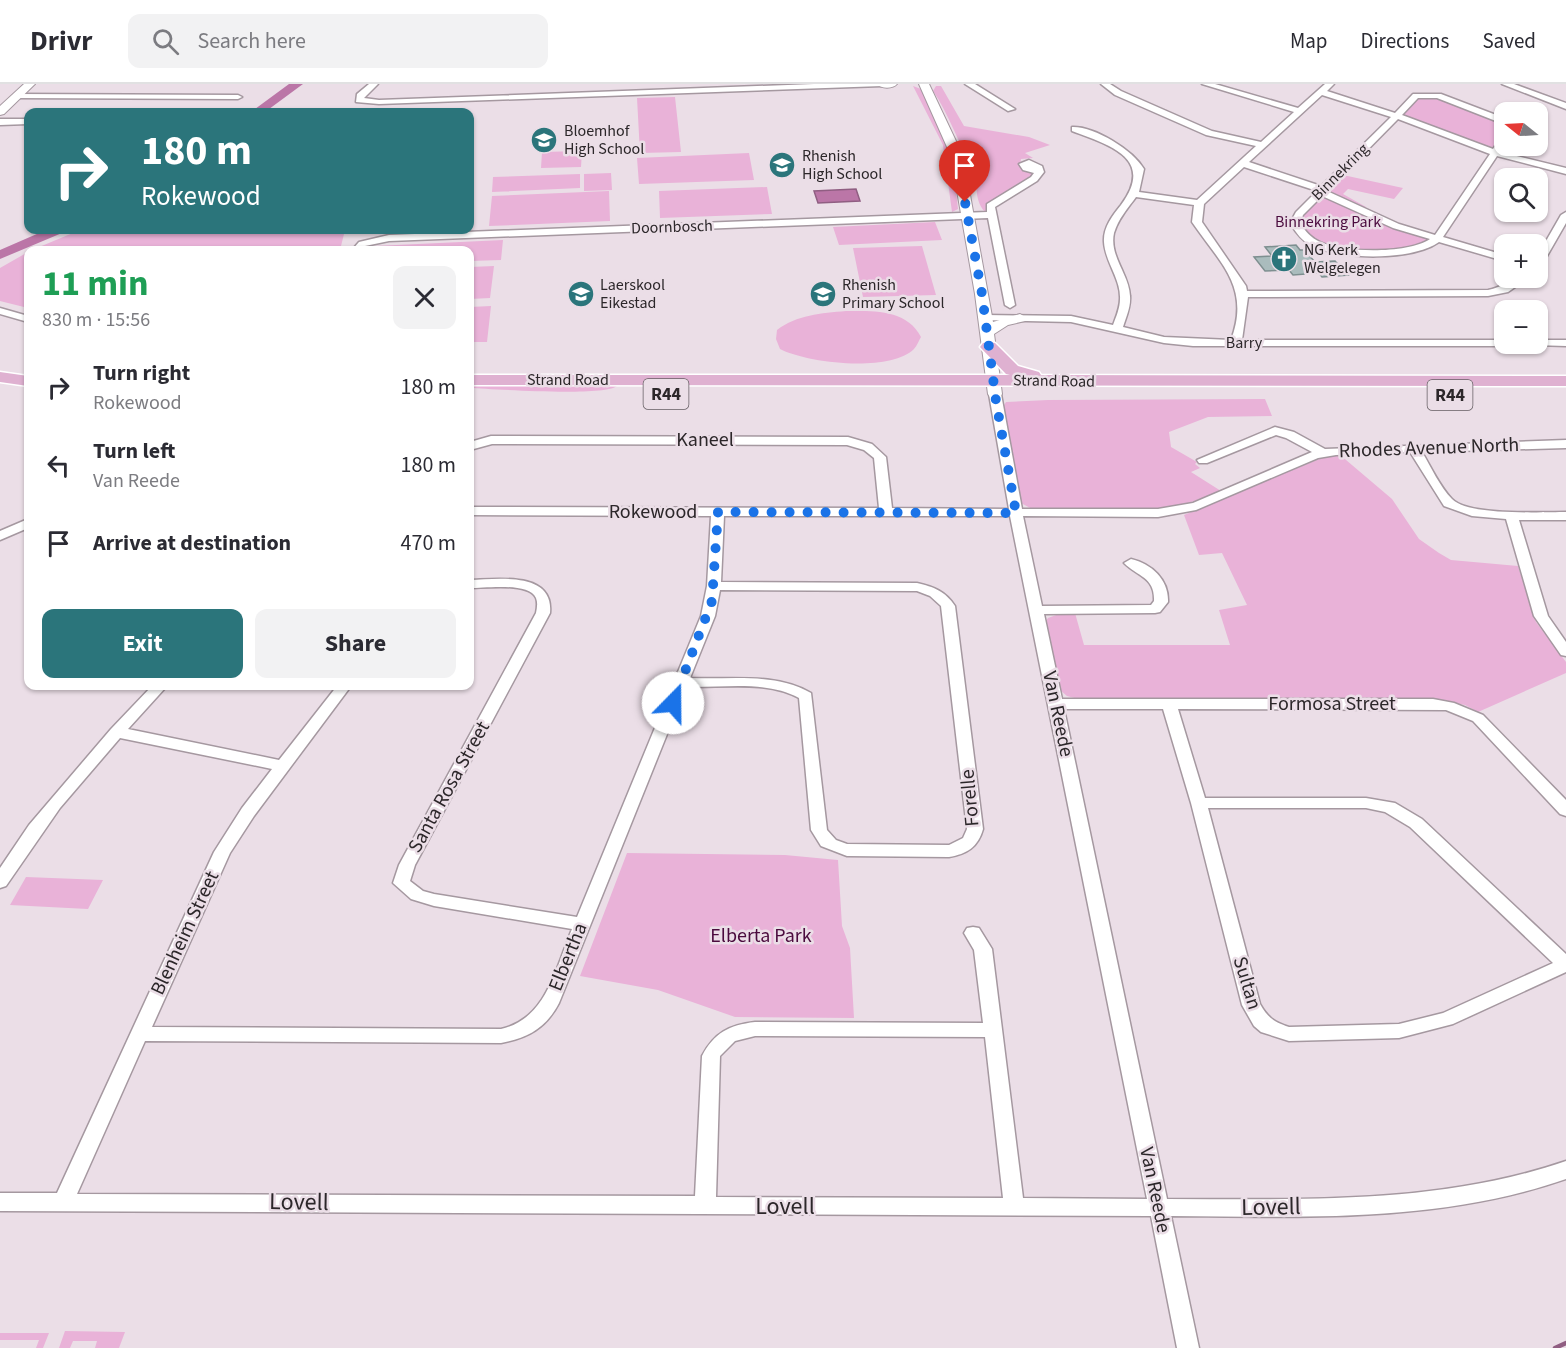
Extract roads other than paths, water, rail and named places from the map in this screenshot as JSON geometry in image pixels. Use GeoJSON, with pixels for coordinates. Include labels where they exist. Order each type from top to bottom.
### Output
{"type":"FeatureCollection","features":[{"type":"Feature","properties":{"kind":"main road"},"geometry":{"type":"LineString","coordinates":[[987,332],[1008,366],[1019,373],[1094,381]]}},
{"type":"Feature","properties":{"kind":"main road"},"geometry":{"type":"LineString","coordinates":[[0,367],[24,370]]}},
{"type":"Feature","properties":{"kind":"main road"},"geometry":{"type":"LineString","coordinates":[[0,377],[24,380]]}},
{"type":"Feature","properties":{"kind":"main road","name":"Strand Road"},"geometry":{"type":"LineString","coordinates":[[474,380],[1566,395]]}},
{"type":"Feature","properties":{"kind":"main road","name":"Strand Road"},"geometry":{"type":"LineString","coordinates":[[474,393],[994,387],[1094,381],[1566,381]]}},
{"type":"Feature","properties":{"kind":"street"},"geometry":{"type":"LineString","coordinates":[[0,112],[30,84]]}},
{"type":"Feature","properties":{"kind":"street"},"geometry":{"type":"LineString","coordinates":[[374,84],[360,96],[361,101],[485,94],[585,95],[685,88],[892,84]]}},
{"type":"Feature","properties":{"kind":"street"},"geometry":{"type":"LineString","coordinates":[[585,84],[585,95]]}},
{"type":"Feature","properties":{"kind":"street","name":"Van Reede"},"geometry":{"type":"LineString","coordinates":[[924,84],[957,156],[1016,513],[1188,1348]]}},
{"type":"Feature","properties":{"kind":"street"},"geometry":{"type":"LineString","coordinates":[[970,85],[985,84]]}},
{"type":"Feature","properties":{"kind":"street"},"geometry":{"type":"LineString","coordinates":[[1105,84],[1118,93],[1209,133],[1261,146]]}},
{"type":"Feature","properties":{"kind":"street"},"geometry":{"type":"LineString","coordinates":[[1206,84],[1299,111]]}},
{"type":"Feature","properties":{"kind":"street"},"geometry":{"type":"LineString","coordinates":[[1235,343],[1240,329],[1244,294],[1238,278],[1197,222],[1199,203],[1330,84]]}},
{"type":"Feature","properties":{"kind":"street"},"geometry":{"type":"LineString","coordinates":[[1508,84],[1566,106]]}},
{"type":"Feature","properties":{"kind":"street"},"geometry":{"type":"LineString","coordinates":[[970,85],[1011,109]]}},
{"type":"Feature","properties":{"kind":"street"},"geometry":{"type":"LineString","coordinates":[[1320,92],[1396,116],[1494,153]]}},
{"type":"Feature","properties":{"kind":"street"},"geometry":{"type":"LineString","coordinates":[[17,96],[238,97]]}},
{"type":"Feature","properties":{"kind":"street","name":"Binnekring"},"geometry":{"type":"LineString","coordinates":[[1437,239],[1426,246],[1403,251],[1342,251],[1316,245],[1303,235],[1295,223],[1299,214],[1416,96],[1444,98],[1494,117]]}},
{"type":"Feature","properties":{"kind":"street"},"geometry":{"type":"LineString","coordinates":[[0,122],[24,122]]}},
{"type":"Feature","properties":{"kind":"street"},"geometry":{"type":"LineString","coordinates":[[1075,129],[1117,148],[1133,159],[1139,169],[1135,194],[1115,221],[1109,237],[1110,249],[1126,297],[1117,329]]}},
{"type":"Feature","properties":{"kind":"street"},"geometry":{"type":"LineString","coordinates":[[1437,239],[1494,154]]}},
{"type":"Feature","properties":{"kind":"street"},"geometry":{"type":"LineString","coordinates":[[1507,156],[1566,171]]}},
{"type":"Feature","properties":{"kind":"street"},"geometry":{"type":"LineString","coordinates":[[1242,164],[1322,191],[1379,219],[1494,255]]}},
{"type":"Feature","properties":{"kind":"street"},"geometry":{"type":"LineString","coordinates":[[1010,305],[990,208],[992,203],[1029,184],[1037,168]]}},
{"type":"Feature","properties":{"kind":"street"},"geometry":{"type":"LineString","coordinates":[[1135,194],[1199,203]]}},
{"type":"Feature","properties":{"kind":"street","name":"Doornbosch"},"geometry":{"type":"LineString","coordinates":[[360,246],[388,238],[991,215]]}},
{"type":"Feature","properties":{"kind":"street"},"geometry":{"type":"LineString","coordinates":[[1548,247],[1565,220]]}},
{"type":"Feature","properties":{"kind":"street"},"geometry":{"type":"LineString","coordinates":[[1244,294],[1488,293],[1506,288]]}},
{"type":"Feature","properties":{"kind":"street"},"geometry":{"type":"LineString","coordinates":[[0,311],[24,318]]}},
{"type":"Feature","properties":{"kind":"street"},"geometry":{"type":"LineString","coordinates":[[987,332],[1002,322],[1020,318]]}},
{"type":"Feature","properties":{"kind":"street","name":"Barry"},"geometry":{"type":"LineString","coordinates":[[1020,318],[1071,319],[1177,342],[1494,343]]}},
{"type":"Feature","properties":{"kind":"street"},"geometry":{"type":"LineString","coordinates":[[1548,343],[1566,343]]}},
{"type":"Feature","properties":{"kind":"street"},"geometry":{"type":"LineString","coordinates":[[1203,460],[1275,431],[1290,435],[1323,453]]}},
{"type":"Feature","properties":{"kind":"street","name":"Kaneel"},"geometry":{"type":"LineString","coordinates":[[474,445],[491,440],[848,441],[868,447],[879,457],[886,513]]}},
{"type":"Feature","properties":{"kind":"street","name":"Rhodes Avenue North"},"geometry":{"type":"LineString","coordinates":[[1016,513],[1138,514],[1177,511],[1206,502],[1323,453],[1354,449],[1566,444]]}},
{"type":"Feature","properties":{"kind":"street"},"geometry":{"type":"LineString","coordinates":[[1413,448],[1448,503],[1453,507],[1478,513],[1566,516]]}},
{"type":"Feature","properties":{"kind":"street","name":"Rokewood"},"geometry":{"type":"LineString","coordinates":[[474,511],[1016,513]]}},
{"type":"Feature","properties":{"kind":"street","name":"Elbertha"},"geometry":{"type":"LineString","coordinates":[[139,1035],[501,1036],[517,1033],[537,1022],[544,1014],[708,616],[714,586],[718,512]]}},
{"type":"Feature","properties":{"kind":"street"},"geometry":{"type":"LineString","coordinates":[[1511,514],[1541,616],[1566,652]]}},
{"type":"Feature","properties":{"kind":"street"},"geometry":{"type":"LineString","coordinates":[[0,536],[24,525]]}},
{"type":"Feature","properties":{"kind":"street"},"geometry":{"type":"LineString","coordinates":[[1036,610],[1155,609],[1161,602],[1159,585],[1148,571],[1131,563]]}},
{"type":"Feature","properties":{"kind":"street","name":"Santa Rosa Street"},"geometry":{"type":"LineString","coordinates":[[474,584],[526,586],[537,590],[547,602],[407,864],[401,883],[417,895],[434,900],[581,924]]}},
{"type":"Feature","properties":{"kind":"street","name":"Forelle"},"geometry":{"type":"LineString","coordinates":[[682,682],[777,684],[798,690],[806,696],[819,830],[831,846],[847,850],[949,851],[965,847],[973,836],[975,829],[948,606],[944,599],[937,593],[917,587],[714,586]]}},
{"type":"Feature","properties":{"kind":"street"},"geometry":{"type":"LineString","coordinates":[[0,882],[54,804],[155,690]]}},
{"type":"Feature","properties":{"kind":"street","name":"Blenheim Street"},"geometry":{"type":"LineString","coordinates":[[63,1202],[218,861],[248,812],[341,690]]}},
{"type":"Feature","properties":{"kind":"street","name":"Formosa Street"},"geometry":{"type":"LineString","coordinates":[[1055,704],[1433,704],[1449,706],[1478,718],[1566,810]]}},
{"type":"Feature","properties":{"kind":"street","name":"Sultan"},"geometry":{"type":"LineString","coordinates":[[1169,704],[1199,803],[1251,1005],[1260,1021],[1277,1031],[1307,1036],[1399,1031],[1424,1027],[1447,1019],[1566,965]]}},
{"type":"Feature","properties":{"kind":"street"},"geometry":{"type":"LineString","coordinates":[[116,732],[282,766]]}},
{"type":"Feature","properties":{"kind":"street"},"geometry":{"type":"LineString","coordinates":[[1199,803],[1366,803],[1389,807],[1416,823],[1566,965]]}},
{"type":"Feature","properties":{"kind":"street"},"geometry":{"type":"LineString","coordinates":[[973,933],[983,949],[1014,1205]]}},
{"type":"Feature","properties":{"kind":"street"},"geometry":{"type":"LineString","coordinates":[[705,1207],[711,1056],[723,1037],[733,1032],[755,1029],[993,1030]]}},
{"type":"Feature","properties":{"kind":"street","name":"Lovell"},"geometry":{"type":"LineString","coordinates":[[0,1202],[705,1207],[1321,1206],[1441,1199],[1526,1184],[1566,1170]]}},
{"type":"Feature","properties":{"kind":"waterway"},"geometry":{"type":"LineString","coordinates":[[263,108],[297,84]]}},
{"type":"Feature","properties":{"kind":"waterway"},"geometry":{"type":"LineString","coordinates":[[0,255],[48,234]]}},
{"type":"Feature","properties":{"kind":"waterway"},"geometry":{"type":"LineString","coordinates":[[1555,1348],[1566,1343]]}},
{"type":"Feature","properties":{"kind":"place","name":"Bloemhof High School"},"geometry":{"type":"Point","coordinates":[544,140]}},
{"type":"Feature","properties":{"kind":"place","name":"Rhenish High School"},"geometry":{"type":"Point","coordinates":[782,165]}},
{"type":"Feature","properties":{"kind":"place","name":"NG Kerk Welgelegen"},"geometry":{"type":"Point","coordinates":[1284,259]}},
{"type":"Feature","properties":{"kind":"place","name":"Laerskool Eikestad"},"geometry":{"type":"Point","coordinates":[581,294]}},
{"type":"Feature","properties":{"kind":"place","name":"Rhenish Primary School"},"geometry":{"type":"Point","coordinates":[823,294]}},
{"type":"Feature","properties":{"kind":"park label","name":"Binnekring Park"},"geometry":{"type":"Point","coordinates":[1328,222]}},
{"type":"Feature","properties":{"kind":"park label","name":"Elberta Park"},"geometry":{"type":"Point","coordinates":[761,936]}}]}
